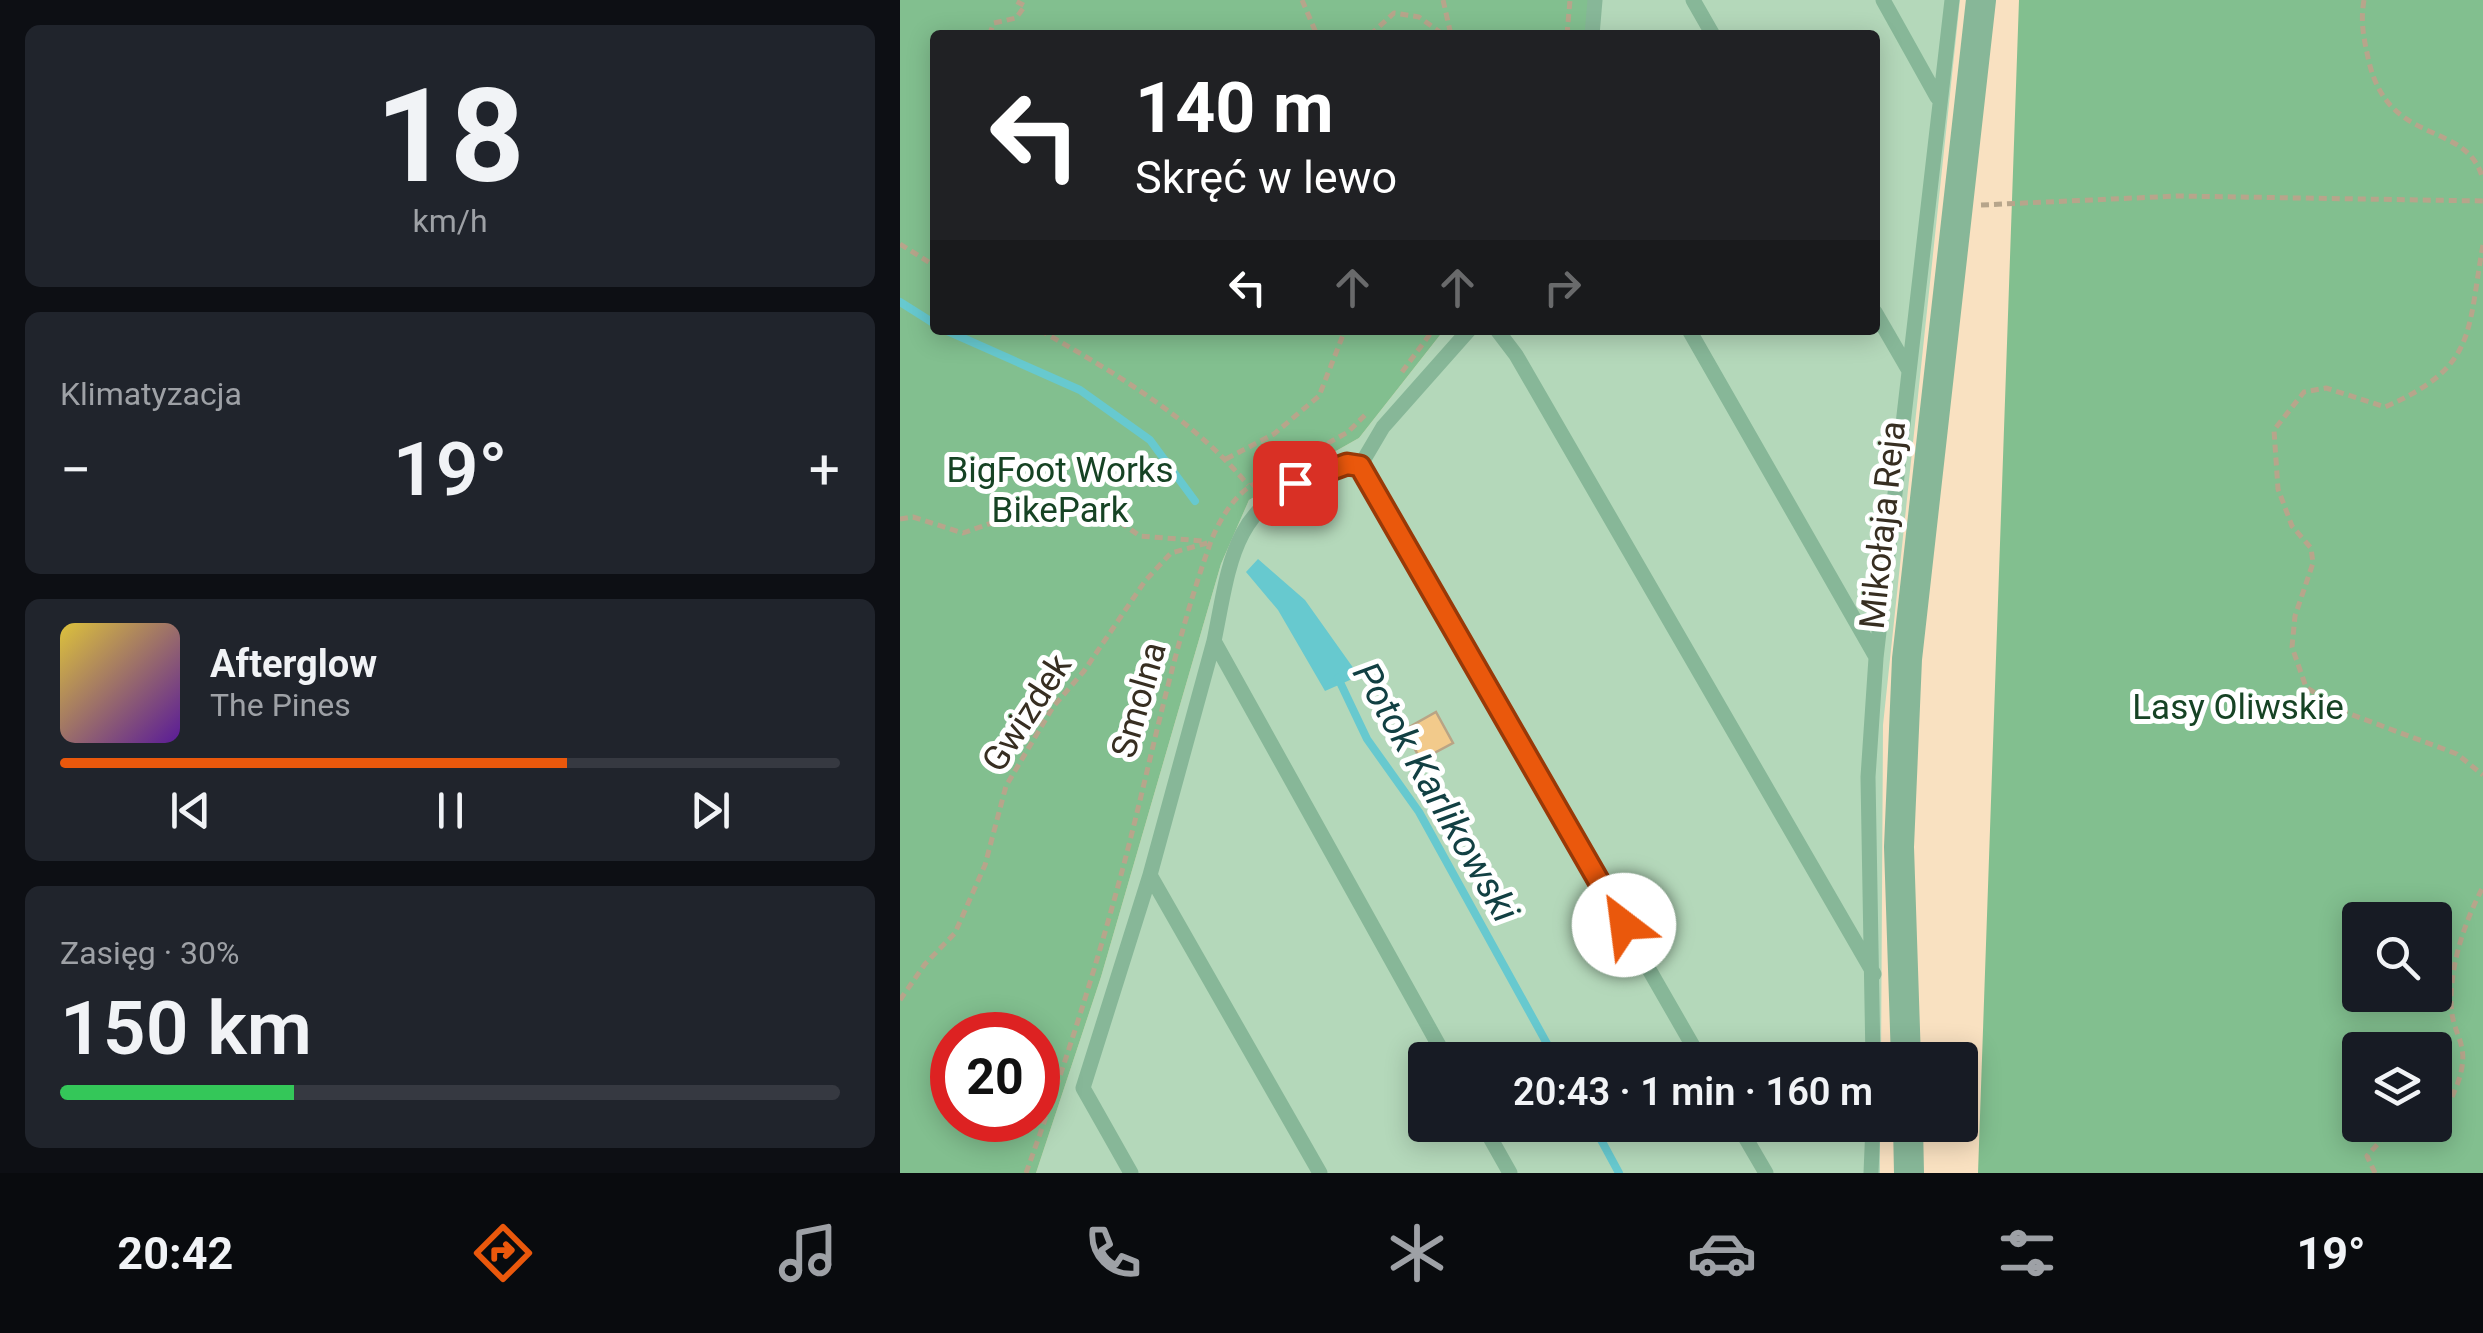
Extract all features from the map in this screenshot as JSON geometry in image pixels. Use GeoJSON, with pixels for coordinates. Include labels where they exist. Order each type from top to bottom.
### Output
{"type":"FeatureCollection","features":[{"type":"Feature","properties":{"kind":"street","name":"Mikołaja Reja"},"geometry":{"type":"LineString","coordinates":[[1905,1042],[1899,847],[1907,658],[1981,0]]}},
{"type":"Feature","properties":{"kind":"street"},"geometry":{"type":"LineString","coordinates":[[1908,1142],[1909,1173]]}},
{"type":"Feature","properties":{"kind":"lane"},"geometry":{"type":"LineString","coordinates":[[1592,30],[1595,0]]}},
{"type":"Feature","properties":{"kind":"lane"},"geometry":{"type":"LineString","coordinates":[[1693,0],[1711,30]]}},
{"type":"Feature","properties":{"kind":"lane"},"geometry":{"type":"LineString","coordinates":[[1882,0],[1938,97]]}},
{"type":"Feature","properties":{"kind":"lane"},"geometry":{"type":"LineString","coordinates":[[1874,1042],[1876,976],[1868,777],[1876,658],[1952,0]]}},
{"type":"Feature","properties":{"kind":"lane"},"geometry":{"type":"LineString","coordinates":[[1880,321],[1908,369]]}},
{"type":"Feature","properties":{"kind":"lane"},"geometry":{"type":"LineString","coordinates":[[1360,466],[1384,427],[1465,335]]}},
{"type":"Feature","properties":{"kind":"lane"},"geometry":{"type":"LineString","coordinates":[[1501,335],[1516,355],[1876,976]]}},
{"type":"Feature","properties":{"kind":"lane"},"geometry":{"type":"LineString","coordinates":[[1693,335],[1876,658]]}},
{"type":"Feature","properties":{"kind":"lane"},"geometry":{"type":"LineString","coordinates":[[1131,1173],[1083,1088],[1150,875],[1214,641],[1231,563],[1252,513],[1268,497],[1347,464],[1360,466]]}},
{"type":"Feature","properties":{"kind":"lane"},"geometry":{"type":"LineString","coordinates":[[1360,466],[1691,1042]]}},
{"type":"Feature","properties":{"kind":"lane"},"geometry":{"type":"LineString","coordinates":[[1214,641],[1437,1042]]}},
{"type":"Feature","properties":{"kind":"lane"},"geometry":{"type":"LineString","coordinates":[[1150,875],[1320,1173]]}},
{"type":"Feature","properties":{"kind":"lane"},"geometry":{"type":"LineString","coordinates":[[1493,1142],[1510,1173]]}},
{"type":"Feature","properties":{"kind":"lane"},"geometry":{"type":"LineString","coordinates":[[1748,1142],[1766,1173]]}},
{"type":"Feature","properties":{"kind":"lane"},"geometry":{"type":"LineString","coordinates":[[1872,1173],[1873,1142]]}},
{"type":"Feature","properties":{"kind":"path"},"geometry":{"type":"LineString","coordinates":[[991,30],[994,23],[1016,18],[1025,6],[1014,0]]}},
{"type":"Feature","properties":{"kind":"path"},"geometry":{"type":"LineString","coordinates":[[1302,0],[1315,30]]}},
{"type":"Feature","properties":{"kind":"path"},"geometry":{"type":"LineString","coordinates":[[1443,0],[1447,30]]}},
{"type":"Feature","properties":{"kind":"path"},"geometry":{"type":"LineString","coordinates":[[1567,30],[1570,0]]}},
{"type":"Feature","properties":{"kind":"path"},"geometry":{"type":"LineString","coordinates":[[2364,0],[2360,24],[2375,87],[2407,123],[2457,142],[2483,180]]}},
{"type":"Feature","properties":{"kind":"path"},"geometry":{"type":"LineString","coordinates":[[1375,30],[1394,13],[1419,16],[1440,30]]}},
{"type":"Feature","properties":{"kind":"path"},"geometry":{"type":"LineString","coordinates":[[1955,207],[2178,196],[2483,201]]}},
{"type":"Feature","properties":{"kind":"path"},"geometry":{"type":"LineString","coordinates":[[900,244],[930,263]]}},
{"type":"Feature","properties":{"kind":"path"},"geometry":{"type":"LineString","coordinates":[[2483,245],[2467,342],[2454,365],[2419,391],[2385,407],[2326,388],[2304,392],[2274,430],[2278,489],[2292,526],[2311,548],[2313,563],[2295,616],[2292,647],[2306,687],[2342,711],[2457,754],[2483,776]]}},
{"type":"Feature","properties":{"kind":"path"},"geometry":{"type":"LineString","coordinates":[[1048,335],[1155,398],[1226,459],[1248,485],[1278,472]]}},
{"type":"Feature","properties":{"kind":"path"},"geometry":{"type":"LineString","coordinates":[[1226,459],[1274,434],[1319,396],[1344,335]]}},
{"type":"Feature","properties":{"kind":"path"},"geometry":{"type":"LineString","coordinates":[[1394,383],[1429,335]]}},
{"type":"Feature","properties":{"kind":"path"},"geometry":{"type":"LineString","coordinates":[[1294,462],[1348,432],[1372,408]]}},
{"type":"Feature","properties":{"kind":"path","name":"Smolna"},"geometry":{"type":"LineString","coordinates":[[1026,1173],[1058,1083],[1125,859],[1146,763],[1210,542],[1248,485]]}},
{"type":"Feature","properties":{"kind":"path"},"geometry":{"type":"LineString","coordinates":[[900,520],[913,517],[963,533],[1057,500],[1095,506],[1140,536],[1210,542]]}},
{"type":"Feature","properties":{"kind":"path","name":"Gwizdek"},"geometry":{"type":"LineString","coordinates":[[900,1000],[925,964],[955,933],[985,865],[1006,786],[1053,707],[1171,552],[1210,542]]}},
{"type":"Feature","properties":{"kind":"path"},"geometry":{"type":"LineString","coordinates":[[2452,1096],[2466,1060],[2451,1004],[2454,967],[2470,910],[2483,887]]}},
{"type":"Feature","properties":{"kind":"path"},"geometry":{"type":"LineString","coordinates":[[2375,1173],[2368,1156],[2380,1142]]}},
{"type":"Feature","properties":{"kind":"green space","name":"BigFoot Works BikePark"},"geometry":{"type":"Polygon","coordinates":[[[900,0],[1589,0],[1587,30],[930,30],[930,335],[1440,335],[1359,438],[1249,500],[1221,564],[1101,977],[1060,1101],[1060,1012],[930,1012],[930,1142],[1046,1142],[1036,1173],[900,1173],[900,0]]]}},
{"type":"Feature","properties":{"kind":"green space"},"geometry":{"type":"Polygon","coordinates":[[[1589,0],[1960,0],[1883,725],[1881,1042],[1408,1042],[1408,1142],[1880,1142],[1880,1173],[1036,1173],[1046,1142],[1060,1142],[1060,1101],[1101,977],[1221,564],[1249,500],[1359,438],[1440,335],[1880,335],[1880,30],[1587,30],[1589,0]]]}},
{"type":"Feature","properties":{"kind":"green space","name":"Lasy Oliwskie"},"geometry":{"type":"Polygon","coordinates":[[[2019,0],[2483,0],[2483,1173],[1978,1173],[2019,0]]]}},
{"type":"Feature","properties":{"kind":"water"},"geometry":{"type":"Polygon","coordinates":[[[1258,559],[1305,600],[1359,676],[1325,691],[1278,610],[1246,572],[1258,559]]]}},
{"type":"Feature","properties":{"kind":"building"},"geometry":{"type":"Polygon","coordinates":[[[1436,712],[1453,743],[1421,760],[1404,730],[1436,712]]]}},
{"type":"Feature","properties":{"kind":"waterway","name":"Potok Karlikowski"},"geometry":{"type":"LineString","coordinates":[[900,302],[930,321]]}},
{"type":"Feature","properties":{"kind":"waterway","name":"Potok Karlikowski"},"geometry":{"type":"LineString","coordinates":[[956,335],[1080,390],[1150,440],[1195,501]]}},
{"type":"Feature","properties":{"kind":"waterway","name":"Potok Karlikowski"},"geometry":{"type":"LineString","coordinates":[[1338,678],[1367,739],[1419,812],[1546,1042]]}},
{"type":"Feature","properties":{"kind":"waterway","name":"Potok Karlikowski"},"geometry":{"type":"LineString","coordinates":[[1602,1142],[1619,1173]]}},
{"type":"Feature","properties":{"kind":"route"},"geometry":{"type":"LineString","coordinates":[[1295,483],[1347,464],[1360,466],[1624,925]]}}]}
